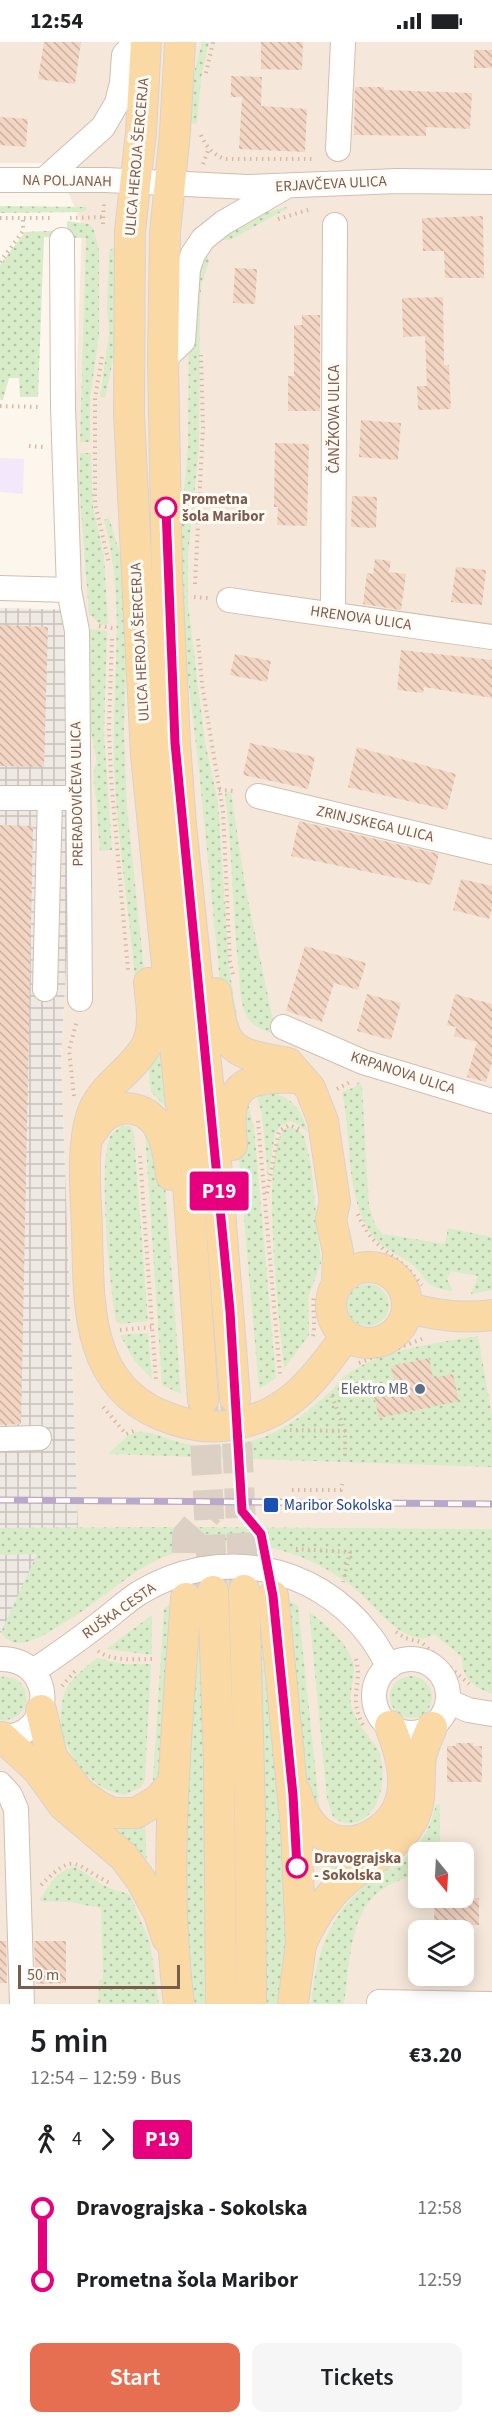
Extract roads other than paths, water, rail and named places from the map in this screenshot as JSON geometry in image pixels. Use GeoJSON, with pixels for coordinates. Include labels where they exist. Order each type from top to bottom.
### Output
{"type":"FeatureCollection","features":[{"type":"Feature","properties":{"kind":"main road","name":"ULICA HEROJA ŠERCERJA"},"geometry":{"type":"LineString","coordinates":[[146,42],[130,231],[129,414],[141,684],[160,916],[193,1241],[203,1400]]}},
{"type":"Feature","properties":{"kind":"main road"},"geometry":{"type":"LineString","coordinates":[[180,42],[171,185],[165,233],[163,360],[171,679],[181,825],[221,1218],[235,1398]]}},
{"type":"Feature","properties":{"kind":"main road"},"geometry":{"type":"LineString","coordinates":[[189,906],[212,955],[220,1018],[229,1044],[259,1058],[288,1063],[310,1088],[320,1109],[345,1204],[345,1216],[357,1243],[380,1269]]}},
{"type":"Feature","properties":{"kind":"main road"},"geometry":{"type":"LineString","coordinates":[[160,916],[146,945],[152,1020],[146,1045],[97,1101],[87,1138],[89,1307],[98,1348],[105,1364],[111,1375],[150,1411],[181,1423],[217,1428],[249,1422],[290,1402],[309,1385],[346,1336]]}},
{"type":"Feature","properties":{"kind":"main road"},"geometry":{"type":"LineString","coordinates":[[221,1218],[235,1172],[231,1129],[232,1100],[244,1086],[253,1082],[266,1078],[299,1078]]}},
{"type":"Feature","properties":{"kind":"main road"},"geometry":{"type":"LineString","coordinates":[[87,1138],[104,1117],[118,1109],[135,1108],[154,1119],[162,1131],[168,1154],[173,1201],[193,1241]]}},
{"type":"Feature","properties":{"kind":"main road"},"geometry":{"type":"LineString","coordinates":[[337,1284],[338,1252],[331,1219],[345,1204]]}},
{"type":"Feature","properties":{"kind":"main road"},"geometry":{"type":"LineString","coordinates":[[416,1298],[402,1325],[389,1338],[372,1344],[354,1341],[346,1336],[338,1328],[333,1318],[332,1295],[337,1284],[355,1270],[368,1267],[380,1269],[392,1275],[401,1284],[406,1295],[416,1298],[450,1317],[492,1315]]}},
{"type":"Feature","properties":{"kind":"main road"},"geometry":{"type":"LineString","coordinates":[[244,1590],[250,1800],[251,2004]]}},
{"type":"Feature","properties":{"kind":"main road"},"geometry":{"type":"LineString","coordinates":[[178,2004],[172,1952],[173,1783],[200,1595],[219,1784],[221,2004]]}},
{"type":"Feature","properties":{"kind":"main road"},"geometry":{"type":"LineString","coordinates":[[273,1596],[291,1779],[301,1944],[292,2004]]}},
{"type":"Feature","properties":{"kind":"main road"},"geometry":{"type":"LineString","coordinates":[[51,1699],[52,1757],[80,1793],[100,1807],[113,1813],[136,1813],[158,1800],[173,1783]]}},
{"type":"Feature","properties":{"kind":"main road"},"geometry":{"type":"LineString","coordinates":[[291,1779],[308,1821],[330,1838],[345,1842],[374,1834],[394,1814],[401,1800],[402,1768],[390,1726]]}},
{"type":"Feature","properties":{"kind":"main road"},"geometry":{"type":"LineString","coordinates":[[301,1944],[311,1922],[328,1897],[385,1850],[412,1822],[418,1803],[422,1757],[432,1727]]}},
{"type":"Feature","properties":{"kind":"main road"},"geometry":{"type":"LineString","coordinates":[[1,1737],[37,1769],[63,1804],[124,1857],[141,1880],[159,1913],[172,1952]]}},
{"type":"Feature","properties":{"kind":"street"},"geometry":{"type":"LineString","coordinates":[[44,180],[103,127],[117,104],[122,83],[124,55],[136,42]]}},
{"type":"Feature","properties":{"kind":"street"},"geometry":{"type":"LineString","coordinates":[[338,149],[343,42]]}},
{"type":"Feature","properties":{"kind":"street","name":"NA POLJANAH"},"geometry":{"type":"LineString","coordinates":[[0,180],[171,185]]}},
{"type":"Feature","properties":{"kind":"street","name":"ERJAVČEVA ULICA"},"geometry":{"type":"LineString","coordinates":[[171,185],[247,187],[398,180],[492,182]]}},
{"type":"Feature","properties":{"kind":"street"},"geometry":{"type":"LineString","coordinates":[[163,360],[183,341],[188,269],[193,254],[203,239],[223,223],[287,186]]}},
{"type":"Feature","properties":{"kind":"street","name":"ČANŽKOVA ULICA"},"geometry":{"type":"LineString","coordinates":[[333,614],[335,225]]}},
{"type":"Feature","properties":{"kind":"street","name":"PRERADOVIČEVA ULICA"},"geometry":{"type":"LineString","coordinates":[[62,240],[63,407],[69,590],[77,631],[80,999]]}},
{"type":"Feature","properties":{"kind":"street"},"geometry":{"type":"LineString","coordinates":[[0,588],[69,590]]}},
{"type":"Feature","properties":{"kind":"street","name":"HRENOVA ULICA"},"geometry":{"type":"LineString","coordinates":[[229,600],[492,638]]}},
{"type":"Feature","properties":{"kind":"street","name":"ZRINJSKEGA ULICA"},"geometry":{"type":"LineString","coordinates":[[258,796],[492,852]]}},
{"type":"Feature","properties":{"kind":"street"},"geometry":{"type":"LineString","coordinates":[[0,798],[77,798]]}},
{"type":"Feature","properties":{"kind":"street"},"geometry":{"type":"LineString","coordinates":[[45,989],[50,798]]}},
{"type":"Feature","properties":{"kind":"street","name":"KRPANOVA ULICA"},"geometry":{"type":"LineString","coordinates":[[283,1027],[363,1062],[492,1101]]}},
{"type":"Feature","properties":{"kind":"street"},"geometry":{"type":"LineString","coordinates":[[0,1439],[39,1438]]}},
{"type":"Feature","properties":{"kind":"street","name":"RUŠKA CESTA"},"geometry":{"type":"LineString","coordinates":[[33,1671],[61,1653],[138,1594],[172,1576],[203,1568],[229,1565],[259,1567],[310,1583],[337,1601],[362,1626],[389,1667]]}},
{"type":"Feature","properties":{"kind":"street"},"geometry":{"type":"LineString","coordinates":[[0,1659],[16,1661],[33,1671],[51,1699],[38,1718],[26,1730],[11,1737],[1,1737]]}},
{"type":"Feature","properties":{"kind":"street"},"geometry":{"type":"LineString","coordinates":[[410,1659],[420,1660],[432,1665],[444,1678],[448,1690],[448,1701],[441,1718],[432,1727],[410,1733],[390,1726],[381,1717],[375,1700],[375,1689],[381,1675],[389,1667],[410,1659]]}},
{"type":"Feature","properties":{"kind":"street"},"geometry":{"type":"LineString","coordinates":[[448,1701],[468,1710],[492,1714]]}},
{"type":"Feature","properties":{"kind":"street"},"geometry":{"type":"LineString","coordinates":[[0,1784],[10,1795],[16,1809],[15,1998]]}},
{"type":"Feature","properties":{"kind":"street"},"geometry":{"type":"LineString","coordinates":[[378,2002],[489,2004]]}},
{"type":"Feature","properties":{"kind":"tunnel"},"geometry":{"type":"LineString","coordinates":[[235,1398],[244,1590]]}},
{"type":"Feature","properties":{"kind":"tunnel"},"geometry":{"type":"LineString","coordinates":[[203,1400],[213,1591]]}},
{"type":"Feature","properties":{"kind":"tunnel"},"geometry":{"type":"LineString","coordinates":[[186,1598],[187,1536],[209,1511]]}},
{"type":"Feature","properties":{"kind":"railway"},"geometry":{"type":"LineString","coordinates":[[0,1500],[492,1504]]}},
{"type":"Feature","properties":{"kind":"place","name":"Prometna šola Maribor"},"geometry":{"type":"Point","coordinates":[166,508]}},
{"type":"Feature","properties":{"kind":"place","name":"Elektro MB"},"geometry":{"type":"Point","coordinates":[420,1389]}},
{"type":"Feature","properties":{"kind":"place","name":"Maribor Sokolska"},"geometry":{"type":"Point","coordinates":[271,1505]}},
{"type":"Feature","properties":{"kind":"place","name":"Dravograjska - Sokolska"},"geometry":{"type":"Point","coordinates":[297,1867]}}]}
